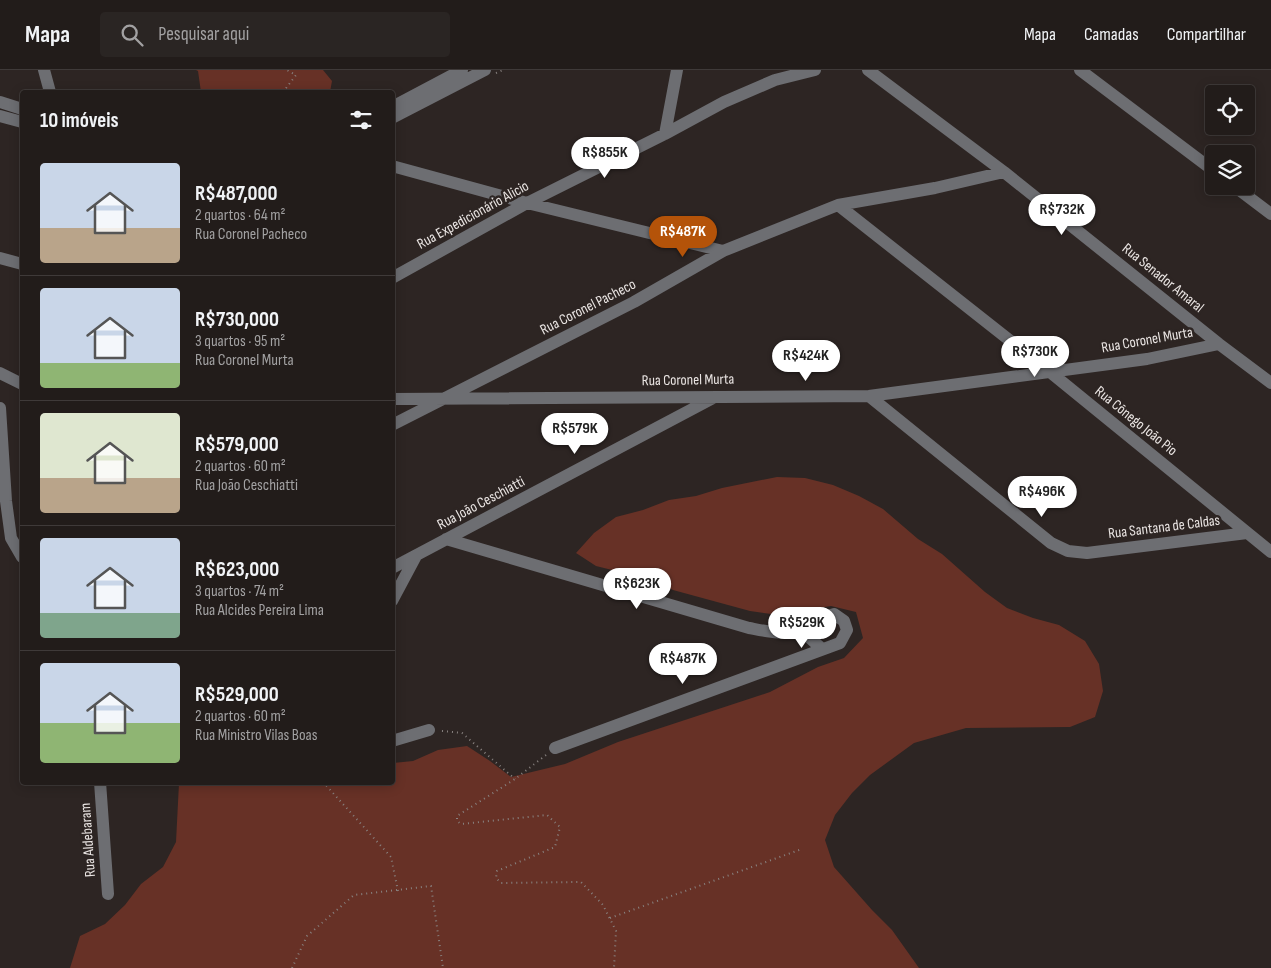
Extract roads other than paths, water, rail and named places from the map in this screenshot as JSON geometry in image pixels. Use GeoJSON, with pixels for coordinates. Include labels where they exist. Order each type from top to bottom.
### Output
{"type":"FeatureCollection","features":[{"type":"Feature","properties":{"kind":"street"},"geometry":{"type":"LineString","coordinates":[[44,70],[49,90]]}},
{"type":"Feature","properties":{"kind":"street"},"geometry":{"type":"LineString","coordinates":[[395,105],[462,70]]}},
{"type":"Feature","properties":{"kind":"street"},"geometry":{"type":"LineString","coordinates":[[395,116],[485,70]]}},
{"type":"Feature","properties":{"kind":"street"},"geometry":{"type":"LineString","coordinates":[[665,134],[677,70]]}},
{"type":"Feature","properties":{"kind":"street","name":"Rua Expedicionário Alicio"},"geometry":{"type":"LineString","coordinates":[[395,276],[526,203],[665,134],[724,102],[775,80],[815,70]]}},
{"type":"Feature","properties":{"kind":"street","name":"Rua Senador Amaral"},"geometry":{"type":"LineString","coordinates":[[868,70],[1004,172],[1219,344],[1271,383]]}},
{"type":"Feature","properties":{"kind":"street"},"geometry":{"type":"LineString","coordinates":[[1080,70],[1205,164]]}},
{"type":"Feature","properties":{"kind":"street"},"geometry":{"type":"LineString","coordinates":[[0,102],[20,108]]}},
{"type":"Feature","properties":{"kind":"street"},"geometry":{"type":"LineString","coordinates":[[0,116],[20,121]]}},
{"type":"Feature","properties":{"kind":"street"},"geometry":{"type":"LineString","coordinates":[[395,167],[526,203],[723,252]]}},
{"type":"Feature","properties":{"kind":"street","name":"Rua Coronel Pacheco"},"geometry":{"type":"LineString","coordinates":[[395,424],[634,302],[723,252],[838,204],[935,188],[1004,172]]}},
{"type":"Feature","properties":{"kind":"street"},"geometry":{"type":"LineString","coordinates":[[1246,195],[1271,214]]}},
{"type":"Feature","properties":{"kind":"street","name":"Rua Cônego João Pio"},"geometry":{"type":"LineString","coordinates":[[838,204],[1050,372],[1271,552]]}},
{"type":"Feature","properties":{"kind":"street"},"geometry":{"type":"LineString","coordinates":[[0,258],[20,263]]}},
{"type":"Feature","properties":{"kind":"street","name":"Rua Coronel Murta"},"geometry":{"type":"LineString","coordinates":[[395,400],[869,396],[1147,359],[1219,344]]}},
{"type":"Feature","properties":{"kind":"street"},"geometry":{"type":"LineString","coordinates":[[0,373],[20,383]]}},
{"type":"Feature","properties":{"kind":"street","name":"Rua João Ceschiatti"},"geometry":{"type":"LineString","coordinates":[[395,566],[717,396]]}},
{"type":"Feature","properties":{"kind":"street","name":"Rua Santana de Caldas"},"geometry":{"type":"LineString","coordinates":[[869,396],[1051,543],[1068,551],[1086,553],[1247,533]]}},
{"type":"Feature","properties":{"kind":"street"},"geometry":{"type":"LineString","coordinates":[[0,408],[6,501],[12,538],[20,553]]}},
{"type":"Feature","properties":{"kind":"street"},"geometry":{"type":"LineString","coordinates":[[446,539],[749,628],[776,633],[801,630],[824,617],[834,614],[844,620],[847,630],[840,643],[821,648],[555,748]]}},
{"type":"Feature","properties":{"kind":"street"},"geometry":{"type":"LineString","coordinates":[[395,595],[416,556]]}},
{"type":"Feature","properties":{"kind":"street"},"geometry":{"type":"LineString","coordinates":[[801,630],[821,648]]}},
{"type":"Feature","properties":{"kind":"street"},"geometry":{"type":"LineString","coordinates":[[395,740],[429,730]]}},
{"type":"Feature","properties":{"kind":"street","name":"Rua Aldebaram"},"geometry":{"type":"LineString","coordinates":[[100,785],[108,894]]}}]}
